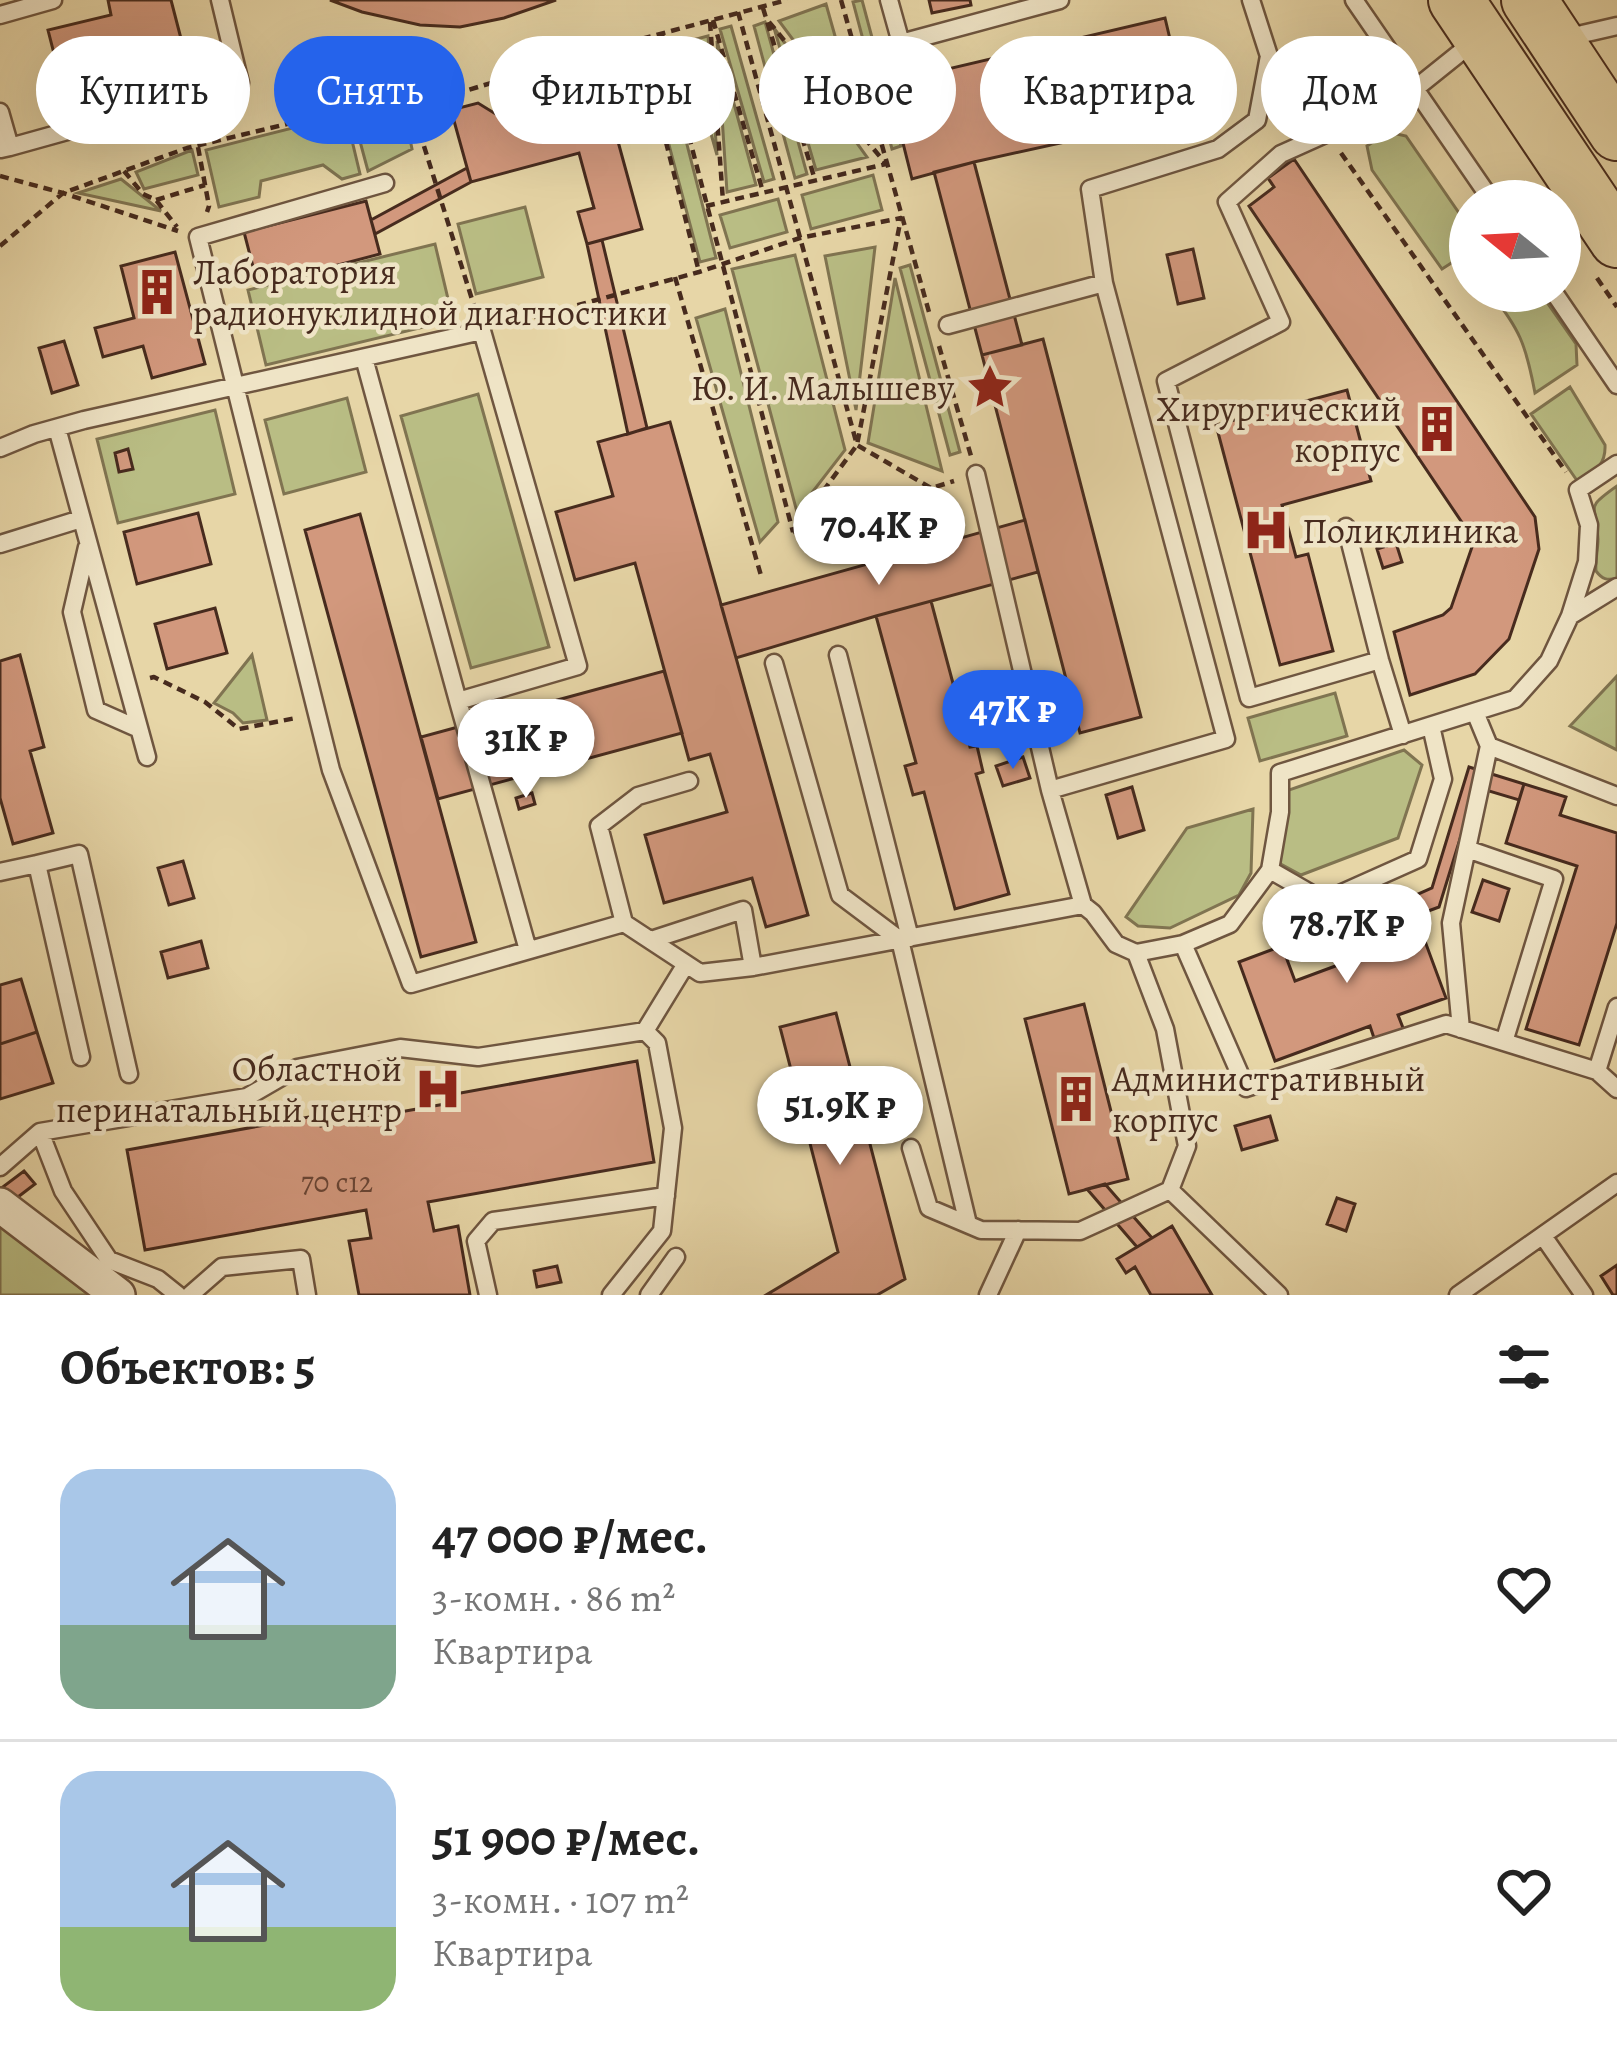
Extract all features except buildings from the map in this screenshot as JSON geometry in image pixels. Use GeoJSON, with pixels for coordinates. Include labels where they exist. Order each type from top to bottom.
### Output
{"type":"FeatureCollection","features":[{"type":"Feature","properties":{"kind":"main road"},"geometry":{"type":"LineString","coordinates":[[1468,18],[1617,240]]}},
{"type":"Feature","properties":{"kind":"main road"},"geometry":{"type":"LineString","coordinates":[[1542,20],[1617,133]]}},
{"type":"Feature","properties":{"kind":"street"},"geometry":{"type":"LineString","coordinates":[[0,1205],[118,1295]]}},
{"type":"Feature","properties":{"kind":"lane"},"geometry":{"type":"LineString","coordinates":[[0,16],[53,0]]}},
{"type":"Feature","properties":{"kind":"lane"},"geometry":{"type":"LineString","coordinates":[[0,112],[5,148],[240,82],[220,0]]}},
{"type":"Feature","properties":{"kind":"lane"},"geometry":{"type":"LineString","coordinates":[[889,0],[901,43],[1060,0]]}},
{"type":"Feature","properties":{"kind":"lane"},"geometry":{"type":"LineString","coordinates":[[1050,790],[1226,739],[1104,283],[1090,189],[1218,149],[1257,120],[1269,56],[1251,0]]}},
{"type":"Feature","properties":{"kind":"lane"},"geometry":{"type":"LineString","coordinates":[[1354,0],[1379,36]]}},
{"type":"Feature","properties":{"kind":"lane"},"geometry":{"type":"LineString","coordinates":[[1421,81],[1468,18]]}},
{"type":"Feature","properties":{"kind":"lane"},"geometry":{"type":"LineString","coordinates":[[1542,20],[1617,26]]}},
{"type":"Feature","properties":{"kind":"lane"},"geometry":{"type":"LineString","coordinates":[[1421,95],[1478,180]]}},
{"type":"Feature","properties":{"kind":"lane"},"geometry":{"type":"LineString","coordinates":[[1303,144],[1281,154],[1227,202],[1281,322],[1166,381],[1250,698],[1380,660]]}},
{"type":"Feature","properties":{"kind":"lane"},"geometry":{"type":"LineString","coordinates":[[385,183],[198,237],[331,770],[411,984],[625,923]]}},
{"type":"Feature","properties":{"kind":"lane"},"geometry":{"type":"LineString","coordinates":[[940,325],[1104,283]]}},
{"type":"Feature","properties":{"kind":"lane"},"geometry":{"type":"LineString","coordinates":[[1567,312],[1617,385]]}},
{"type":"Feature","properties":{"kind":"lane"},"geometry":{"type":"LineString","coordinates":[[0,448],[56,428],[482,331],[578,666],[458,701]]}},
{"type":"Feature","properties":{"kind":"lane"},"geometry":{"type":"LineString","coordinates":[[364,358],[528,950]]}},
{"type":"Feature","properties":{"kind":"lane"},"geometry":{"type":"LineString","coordinates":[[56,428],[147,757]]}},
{"type":"Feature","properties":{"kind":"lane"},"geometry":{"type":"LineString","coordinates":[[976,474],[1050,790],[1083,905],[1116,944],[1136,952],[1184,944],[1230,924],[1270,870],[1280,812],[1280,773],[1516,699],[1549,661],[1587,562],[1589,525],[1579,490],[1617,464]]}},
{"type":"Feature","properties":{"kind":"lane"},"geometry":{"type":"LineString","coordinates":[[0,544],[81,518]]}},
{"type":"Feature","properties":{"kind":"lane"},"geometry":{"type":"LineString","coordinates":[[1346,527],[1403,735]]}},
{"type":"Feature","properties":{"kind":"lane"},"geometry":{"type":"LineString","coordinates":[[88,543],[72,612],[96,710],[139,730]]}},
{"type":"Feature","properties":{"kind":"lane"},"geometry":{"type":"LineString","coordinates":[[1570,616],[1617,587]]}},
{"type":"Feature","properties":{"kind":"lane"},"geometry":{"type":"LineString","coordinates":[[838,655],[968,1225]]}},
{"type":"Feature","properties":{"kind":"lane"},"geometry":{"type":"LineString","coordinates":[[774,663],[839,895],[905,939]]}},
{"type":"Feature","properties":{"kind":"lane"},"geometry":{"type":"LineString","coordinates":[[1461,1029],[1450,922],[1489,746],[1475,712]]}},
{"type":"Feature","properties":{"kind":"lane"},"geometry":{"type":"LineString","coordinates":[[1270,870],[1324,901],[1418,859],[1443,779],[1431,726]]}},
{"type":"Feature","properties":{"kind":"lane"},"geometry":{"type":"LineString","coordinates":[[1489,746],[1617,796]]}},
{"type":"Feature","properties":{"kind":"lane"},"geometry":{"type":"LineString","coordinates":[[689,781],[638,796],[599,826],[625,923],[700,974],[1083,905]]}},
{"type":"Feature","properties":{"kind":"lane"},"geometry":{"type":"LineString","coordinates":[[1467,849],[1555,879],[1504,1042]]}},
{"type":"Feature","properties":{"kind":"lane"},"geometry":{"type":"LineString","coordinates":[[0,872],[79,854],[129,1075]]}},
{"type":"Feature","properties":{"kind":"lane"},"geometry":{"type":"LineString","coordinates":[[37,864],[81,1057]]}},
{"type":"Feature","properties":{"kind":"lane"},"geometry":{"type":"LineString","coordinates":[[650,940],[743,910],[753,967]]}},
{"type":"Feature","properties":{"kind":"lane"},"geometry":{"type":"LineString","coordinates":[[1184,944],[1246,1088],[1446,1024],[1597,1070],[1617,1089]]}},
{"type":"Feature","properties":{"kind":"lane"},"geometry":{"type":"LineString","coordinates":[[911,1148],[929,1208],[981,1230],[1080,1231],[1170,1190],[1187,1145],[1165,1029],[1136,952]]}},
{"type":"Feature","properties":{"kind":"lane"},"geometry":{"type":"LineString","coordinates":[[0,1167],[40,1132],[247,1097],[297,1068],[400,1048],[478,1057],[645,1031],[686,964]]}},
{"type":"Feature","properties":{"kind":"lane"},"geometry":{"type":"LineString","coordinates":[[1597,1070],[1617,1007]]}},
{"type":"Feature","properties":{"kind":"lane"},"geometry":{"type":"LineString","coordinates":[[611,1295],[662,1231],[673,1128],[657,1043],[645,1031]]}},
{"type":"Feature","properties":{"kind":"lane"},"geometry":{"type":"LineString","coordinates":[[40,1132],[63,1192],[109,1260],[158,1279],[178,1295]]}},
{"type":"Feature","properties":{"kind":"lane"},"geometry":{"type":"LineString","coordinates":[[1458,1295],[1617,1183]]}},
{"type":"Feature","properties":{"kind":"lane"},"geometry":{"type":"LineString","coordinates":[[1170,1190],[1280,1295]]}},
{"type":"Feature","properties":{"kind":"lane"},"geometry":{"type":"LineString","coordinates":[[488,1295],[476,1241],[493,1221],[666,1196]]}},
{"type":"Feature","properties":{"kind":"lane"},"geometry":{"type":"LineString","coordinates":[[988,1295],[1018,1230]]}},
{"type":"Feature","properties":{"kind":"lane"},"geometry":{"type":"LineString","coordinates":[[1543,1235],[1585,1295]]}},
{"type":"Feature","properties":{"kind":"lane"},"geometry":{"type":"LineString","coordinates":[[649,1295],[676,1257]]}},
{"type":"Feature","properties":{"kind":"lane"},"geometry":{"type":"LineString","coordinates":[[190,1295],[222,1267],[301,1259],[307,1295]]}},
{"type":"Feature","properties":{"kind":"path"},"geometry":{"type":"LineString","coordinates":[[655,36],[787,0]]}},
{"type":"Feature","properties":{"kind":"path"},"geometry":{"type":"LineString","coordinates":[[841,0],[901,218],[940,325]]}},
{"type":"Feature","properties":{"kind":"path"},"geometry":{"type":"LineString","coordinates":[[762,6],[815,180]]}},
{"type":"Feature","properties":{"kind":"path"},"geometry":{"type":"LineString","coordinates":[[738,12],[857,445],[931,488]]}},
{"type":"Feature","properties":{"kind":"path"},"geometry":{"type":"LineString","coordinates":[[765,17],[886,164]]}},
{"type":"Feature","properties":{"kind":"path"},"geometry":{"type":"LineString","coordinates":[[711,20],[763,192]]}},
{"type":"Feature","properties":{"kind":"path"},"geometry":{"type":"LineString","coordinates":[[711,20],[723,202]]}},
{"type":"Feature","properties":{"kind":"path"},"geometry":{"type":"LineString","coordinates":[[662,34],[793,532]]}},
{"type":"Feature","properties":{"kind":"path"},"geometry":{"type":"LineString","coordinates":[[0,246],[62,193],[197,146],[274,127]]}},
{"type":"Feature","properties":{"kind":"path"},"geometry":{"type":"LineString","coordinates":[[422,144],[482,331],[699,272],[800,238],[901,218]]}},
{"type":"Feature","properties":{"kind":"path"},"geometry":{"type":"LineString","coordinates":[[666,144],[699,272]]}},
{"type":"Feature","properties":{"kind":"path"},"geometry":{"type":"LineString","coordinates":[[1335,144],[1579,490]]}},
{"type":"Feature","properties":{"kind":"path"},"geometry":{"type":"LineString","coordinates":[[197,146],[209,206],[198,237]]}},
{"type":"Feature","properties":{"kind":"path"},"geometry":{"type":"LineString","coordinates":[[706,206],[886,164]]}},
{"type":"Feature","properties":{"kind":"path"},"geometry":{"type":"LineString","coordinates":[[0,176],[180,231],[156,200],[143,194],[124,171]]}},
{"type":"Feature","properties":{"kind":"path"},"geometry":{"type":"LineString","coordinates":[[156,200],[205,185]]}},
{"type":"Feature","properties":{"kind":"path"},"geometry":{"type":"LineString","coordinates":[[793,532],[857,445],[901,218]]}},
{"type":"Feature","properties":{"kind":"path"},"geometry":{"type":"LineString","coordinates":[[675,277],[761,579]]}},
{"type":"Feature","properties":{"kind":"path"},"geometry":{"type":"LineString","coordinates":[[793,532],[976,474],[938,346]]}},
{"type":"Feature","properties":{"kind":"path"},"geometry":{"type":"LineString","coordinates":[[127,684],[154,677],[205,702],[239,729],[317,714]]}},
{"type":"Feature","properties":{"kind":"green space"},"geometry":{"type":"Polygon","coordinates":[[[862,0],[872,36],[862,36],[853,2],[862,0]]]}},
{"type":"Feature","properties":{"kind":"green space"},"geometry":{"type":"Polygon","coordinates":[[[826,4],[835,36],[790,36],[779,21],[826,4]]]}},
{"type":"Feature","properties":{"kind":"green space"},"geometry":{"type":"Polygon","coordinates":[[[765,22],[769,36],[759,36],[759,45],[754,26],[765,22]]]}},
{"type":"Feature","properties":{"kind":"green space"},"geometry":{"type":"Polygon","coordinates":[[[731,26],[734,36],[722,36],[720,29],[731,26]]]}},
{"type":"Feature","properties":{"kind":"green space"},"geometry":{"type":"Polygon","coordinates":[[[735,40],[759,126],[759,144],[764,144],[774,179],[764,182],[735,81],[735,40]]]}},
{"type":"Feature","properties":{"kind":"green space"},"geometry":{"type":"Polygon","coordinates":[[[735,107],[756,185],[727,192],[724,144],[735,144],[735,107]]]}},
{"type":"Feature","properties":{"kind":"green space"},"geometry":{"type":"Polygon","coordinates":[[[274,133],[274,144],[353,144],[360,174],[342,179],[323,165],[261,181],[259,197],[219,207],[206,150],[250,144],[250,139],[274,133]]]}},
{"type":"Feature","properties":{"kind":"green space"},"geometry":{"type":"Polygon","coordinates":[[[361,144],[411,144],[412,149],[368,171],[361,144]]]}},
{"type":"Feature","properties":{"kind":"green space"},"geometry":{"type":"Polygon","coordinates":[[[669,144],[687,144],[716,258],[700,262],[669,144]]]}},
{"type":"Feature","properties":{"kind":"green space"},"geometry":{"type":"Polygon","coordinates":[[[786,144],[799,144],[807,174],[795,178],[786,144]]]}},
{"type":"Feature","properties":{"kind":"green space"},"geometry":{"type":"Polygon","coordinates":[[[808,144],[858,144],[867,157],[816,170],[808,144]]]}},
{"type":"Feature","properties":{"kind":"green space"},"geometry":{"type":"Polygon","coordinates":[[[1412,144],[1449,198],[1449,264],[1442,269],[1372,170],[1367,146],[1412,144]]]}},
{"type":"Feature","properties":{"kind":"green space"},"geometry":{"type":"Polygon","coordinates":[[[192,150],[198,175],[144,189],[136,172],[192,150]]]}},
{"type":"Feature","properties":{"kind":"green space"},"geometry":{"type":"Polygon","coordinates":[[[873,175],[882,210],[811,229],[802,195],[873,175]]]}},
{"type":"Feature","properties":{"kind":"green space"},"geometry":{"type":"Polygon","coordinates":[[[121,179],[161,211],[78,193],[121,179]]]}},
{"type":"Feature","properties":{"kind":"green space"},"geometry":{"type":"Polygon","coordinates":[[[778,199],[787,232],[730,248],[720,215],[778,199]]]}},
{"type":"Feature","properties":{"kind":"green space"},"geometry":{"type":"Polygon","coordinates":[[[525,207],[543,277],[476,294],[458,224],[525,207]]]}},
{"type":"Feature","properties":{"kind":"green space"},"geometry":{"type":"Polygon","coordinates":[[[435,244],[453,320],[266,365],[248,290],[435,244]]]}},
{"type":"Feature","properties":{"kind":"green space"},"geometry":{"type":"Polygon","coordinates":[[[875,247],[856,410],[825,256],[875,247]]]}},
{"type":"Feature","properties":{"kind":"green space"},"geometry":{"type":"Polygon","coordinates":[[[795,255],[845,450],[797,512],[732,269],[795,255]]]}},
{"type":"Feature","properties":{"kind":"green space"},"geometry":{"type":"Polygon","coordinates":[[[910,265],[960,452],[950,455],[900,268],[910,265]]]}},
{"type":"Feature","properties":{"kind":"green space"},"geometry":{"type":"Polygon","coordinates":[[[895,278],[942,471],[868,443],[895,278]]]}},
{"type":"Feature","properties":{"kind":"green space"},"geometry":{"type":"Polygon","coordinates":[[[725,309],[778,522],[760,542],[696,318],[725,309]]]}},
{"type":"Feature","properties":{"kind":"green space"},"geometry":{"type":"Polygon","coordinates":[[[1505,312],[1554,312],[1576,344],[1577,365],[1535,393],[1520,338],[1505,312]]]}},
{"type":"Feature","properties":{"kind":"green space"},"geometry":{"type":"Polygon","coordinates":[[[1570,387],[1605,445],[1601,463],[1578,482],[1531,414],[1570,387]]]}},
{"type":"Feature","properties":{"kind":"green space"},"geometry":{"type":"Polygon","coordinates":[[[478,394],[549,647],[471,668],[401,416],[478,394]]]}},
{"type":"Feature","properties":{"kind":"green space"},"geometry":{"type":"Polygon","coordinates":[[[347,398],[366,472],[284,494],[265,420],[347,398]]]}},
{"type":"Feature","properties":{"kind":"green space"},"geometry":{"type":"Polygon","coordinates":[[[215,410],[235,494],[118,523],[97,439],[215,410]]]}},
{"type":"Feature","properties":{"kind":"green space"},"geometry":{"type":"Polygon","coordinates":[[[1617,486],[1617,578],[1608,579],[1596,571],[1594,508],[1617,486]]]}},
{"type":"Feature","properties":{"kind":"green space"},"geometry":{"type":"Polygon","coordinates":[[[252,655],[267,720],[243,723],[214,703],[252,655]]]}},
{"type":"Feature","properties":{"kind":"green space"},"geometry":{"type":"Polygon","coordinates":[[[1617,676],[1617,750],[1570,726],[1617,676]]]}},
{"type":"Feature","properties":{"kind":"green space"},"geometry":{"type":"Polygon","coordinates":[[[1335,693],[1347,736],[1260,761],[1248,718],[1335,693]]]}},
{"type":"Feature","properties":{"kind":"green space"},"geometry":{"type":"Polygon","coordinates":[[[1404,750],[1422,765],[1398,838],[1301,875],[1277,862],[1286,791],[1404,750]]]}},
{"type":"Feature","properties":{"kind":"green space"},"geometry":{"type":"Polygon","coordinates":[[[1253,809],[1251,873],[1239,895],[1170,928],[1138,926],[1126,917],[1187,828],[1253,809]]]}},
{"type":"Feature","properties":{"kind":"green space"},"geometry":{"type":"Polygon","coordinates":[[[0,1223],[89,1295],[0,1295],[0,1223]]]}},
{"type":"Feature","properties":{"kind":"place","name":"Лаборатория радионуклидной диагностики"},"geometry":{"type":"Point","coordinates":[157,292]}},
{"type":"Feature","properties":{"kind":"place","name":"Ю. И. Малышеву"},"geometry":{"type":"Point","coordinates":[990,387]}},
{"type":"Feature","properties":{"kind":"place","name":"Хирургический корпус"},"geometry":{"type":"Point","coordinates":[1437,429]}},
{"type":"Feature","properties":{"kind":"place","name":"Поликлиника"},"geometry":{"type":"Point","coordinates":[1266,530]}},
{"type":"Feature","properties":{"kind":"place","name":"Областной перинатальный центр"},"geometry":{"type":"Point","coordinates":[438,1089]}},
{"type":"Feature","properties":{"kind":"place","name":"Административный корпус"},"geometry":{"type":"Point","coordinates":[1076,1099]}}]}
